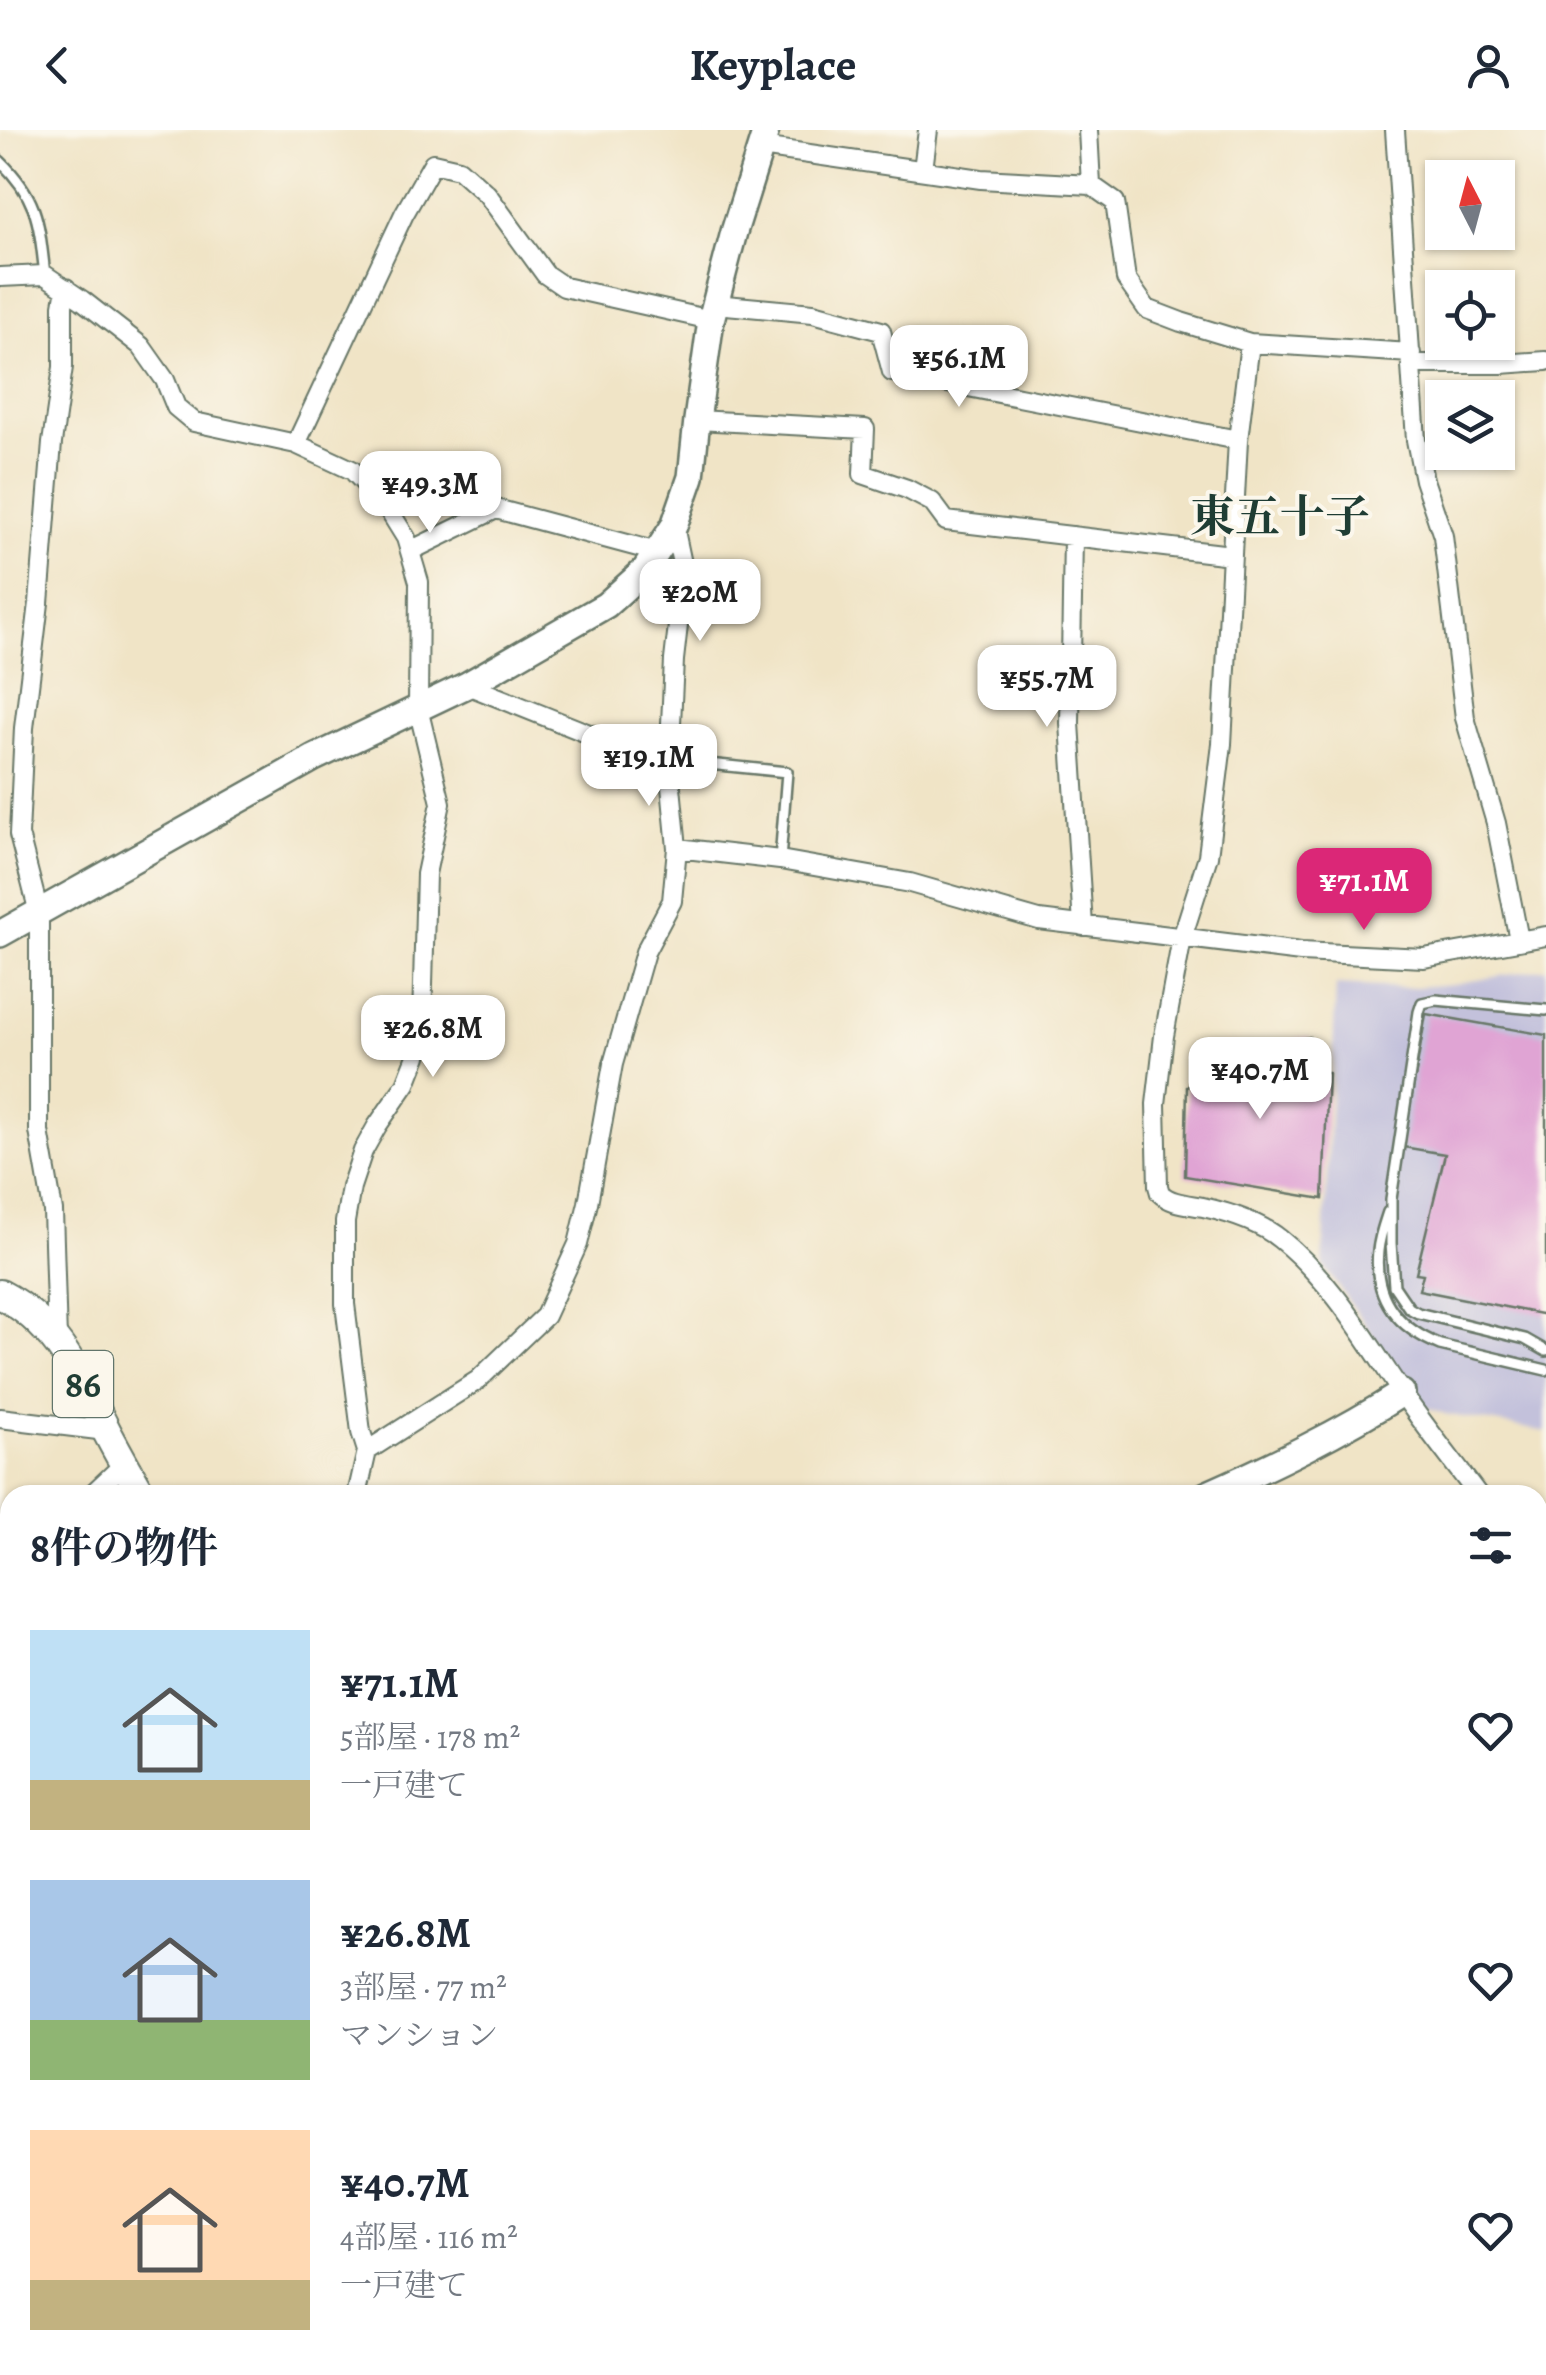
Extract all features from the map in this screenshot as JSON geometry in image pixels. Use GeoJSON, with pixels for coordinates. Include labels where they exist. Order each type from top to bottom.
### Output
{"type":"FeatureCollection","features":[{"type":"Feature","properties":{"kind":"main road","name":"86"},"geometry":{"type":"LineString","coordinates":[[0,1294],[29,1313],[57,1340],[137,1485]]}},
{"type":"Feature","properties":{"kind":"street"},"geometry":{"type":"LineString","coordinates":[[923,170],[928,130]]}},
{"type":"Feature","properties":{"kind":"street"},"geometry":{"type":"LineString","coordinates":[[1088,130],[1091,185]]}},
{"type":"Feature","properties":{"kind":"street"},"geometry":{"type":"LineString","coordinates":[[1394,130],[1416,440],[1424,480],[1443,536],[1465,718],[1496,823],[1519,940]]}},
{"type":"Feature","properties":{"kind":"street"},"geometry":{"type":"LineString","coordinates":[[0,934],[314,758],[467,685],[606,605],[645,570],[674,526],[691,477],[713,312],[764,138],[923,170],[1091,185],[1115,202],[1126,279],[1147,309],[1250,343],[1501,364],[1546,361]]}},
{"type":"Feature","properties":{"kind":"street"},"geometry":{"type":"LineString","coordinates":[[296,444],[404,214],[433,163],[459,169],[487,194],[544,274],[564,286],[713,312],[812,313],[880,331],[892,372],[1238,440]]}},
{"type":"Feature","properties":{"kind":"street"},"geometry":{"type":"LineString","coordinates":[[0,277],[45,275],[66,288],[141,346],[165,380],[176,407],[194,422],[296,444],[352,470],[386,504],[410,551],[419,582],[418,708],[440,803],[426,874],[422,1021],[417,1056],[406,1084],[363,1151],[351,1186],[345,1222],[346,1304],[361,1432],[368,1452],[360,1485]]}},
{"type":"Feature","properties":{"kind":"street"},"geometry":{"type":"LineString","coordinates":[[57,1340],[53,1211],[39,1131],[39,913],[20,836],[24,728],[52,442],[64,366],[66,288]]}},
{"type":"Feature","properties":{"kind":"street"},"geometry":{"type":"LineString","coordinates":[[1250,343],[1238,440],[1226,708],[1208,856],[1182,938],[1157,1086],[1160,1194],[1168,1200],[1248,1220],[1278,1237],[1306,1262],[1350,1316],[1471,1485]]}},
{"type":"Feature","properties":{"kind":"street"},"geometry":{"type":"LineString","coordinates":[[696,420],[865,429],[863,474],[932,502],[946,521],[1232,555]]}},
{"type":"Feature","properties":{"kind":"street"},"geometry":{"type":"LineString","coordinates":[[410,551],[496,509],[657,552]]}},
{"type":"Feature","properties":{"kind":"street"},"geometry":{"type":"LineString","coordinates":[[368,1452],[478,1380],[545,1316],[578,1244],[613,1064],[644,952],[672,901],[677,848],[669,763],[674,660],[684,574],[674,526]]}},
{"type":"Feature","properties":{"kind":"street"},"geometry":{"type":"LineString","coordinates":[[1073,536],[1070,724],[1084,926]]}},
{"type":"Feature","properties":{"kind":"street"},"geometry":{"type":"LineString","coordinates":[[467,685],[669,763]]}},
{"type":"Feature","properties":{"kind":"street"},"geometry":{"type":"LineString","coordinates":[[677,848],[780,860],[910,883],[1012,914],[1084,926],[1301,952],[1424,958],[1546,936]]}},
{"type":"Feature","properties":{"kind":"street"},"geometry":{"type":"LineString","coordinates":[[1228,1485],[1360,1419],[1402,1393]]}},
{"type":"Feature","properties":{"kind":"street"},"geometry":{"type":"LineString","coordinates":[[0,1418],[106,1431]]}},
{"type":"Feature","properties":{"kind":"street"},"geometry":{"type":"LineString","coordinates":[[102,1485],[125,1464]]}},
{"type":"Feature","properties":{"kind":"lane"},"geometry":{"type":"LineString","coordinates":[[0,161],[32,202],[45,275]]}},
{"type":"Feature","properties":{"kind":"lane"},"geometry":{"type":"LineString","coordinates":[[669,763],[787,772],[780,860]]}},
{"type":"Feature","properties":{"kind":"lane"},"geometry":{"type":"LineString","coordinates":[[1546,1010],[1436,1000],[1422,1003],[1391,1199],[1378,1249],[1385,1301],[1414,1332],[1440,1345],[1546,1370]]}},
{"type":"Feature","properties":{"kind":"lane"},"geometry":{"type":"LineString","coordinates":[[1391,1199],[1392,1277],[1409,1308],[1525,1339],[1546,1351]]}},
{"type":"Feature","properties":{"kind":"shaded area"},"geometry":{"type":"Polygon","coordinates":[[[1546,968],[1546,1432],[1445,1414],[1423,1406],[1323,1265],[1336,985],[1404,988],[1546,968]]]}},
{"type":"Feature","properties":{"kind":"building"},"geometry":{"type":"Polygon","coordinates":[[[1426,1014],[1546,1035],[1546,1315],[1419,1290],[1423,1274],[1416,1273],[1445,1154],[1403,1147],[1426,1014]]]}},
{"type":"Feature","properties":{"kind":"building"},"geometry":{"type":"Polygon","coordinates":[[[1309,1037],[1305,1073],[1328,1073],[1323,1199],[1185,1176],[1187,1086],[1251,1049],[1309,1037]]]}},
{"type":"Feature","properties":{"kind":"district","name":"東五十子"},"geometry":{"type":"Point","coordinates":[1280,516]}}]}
